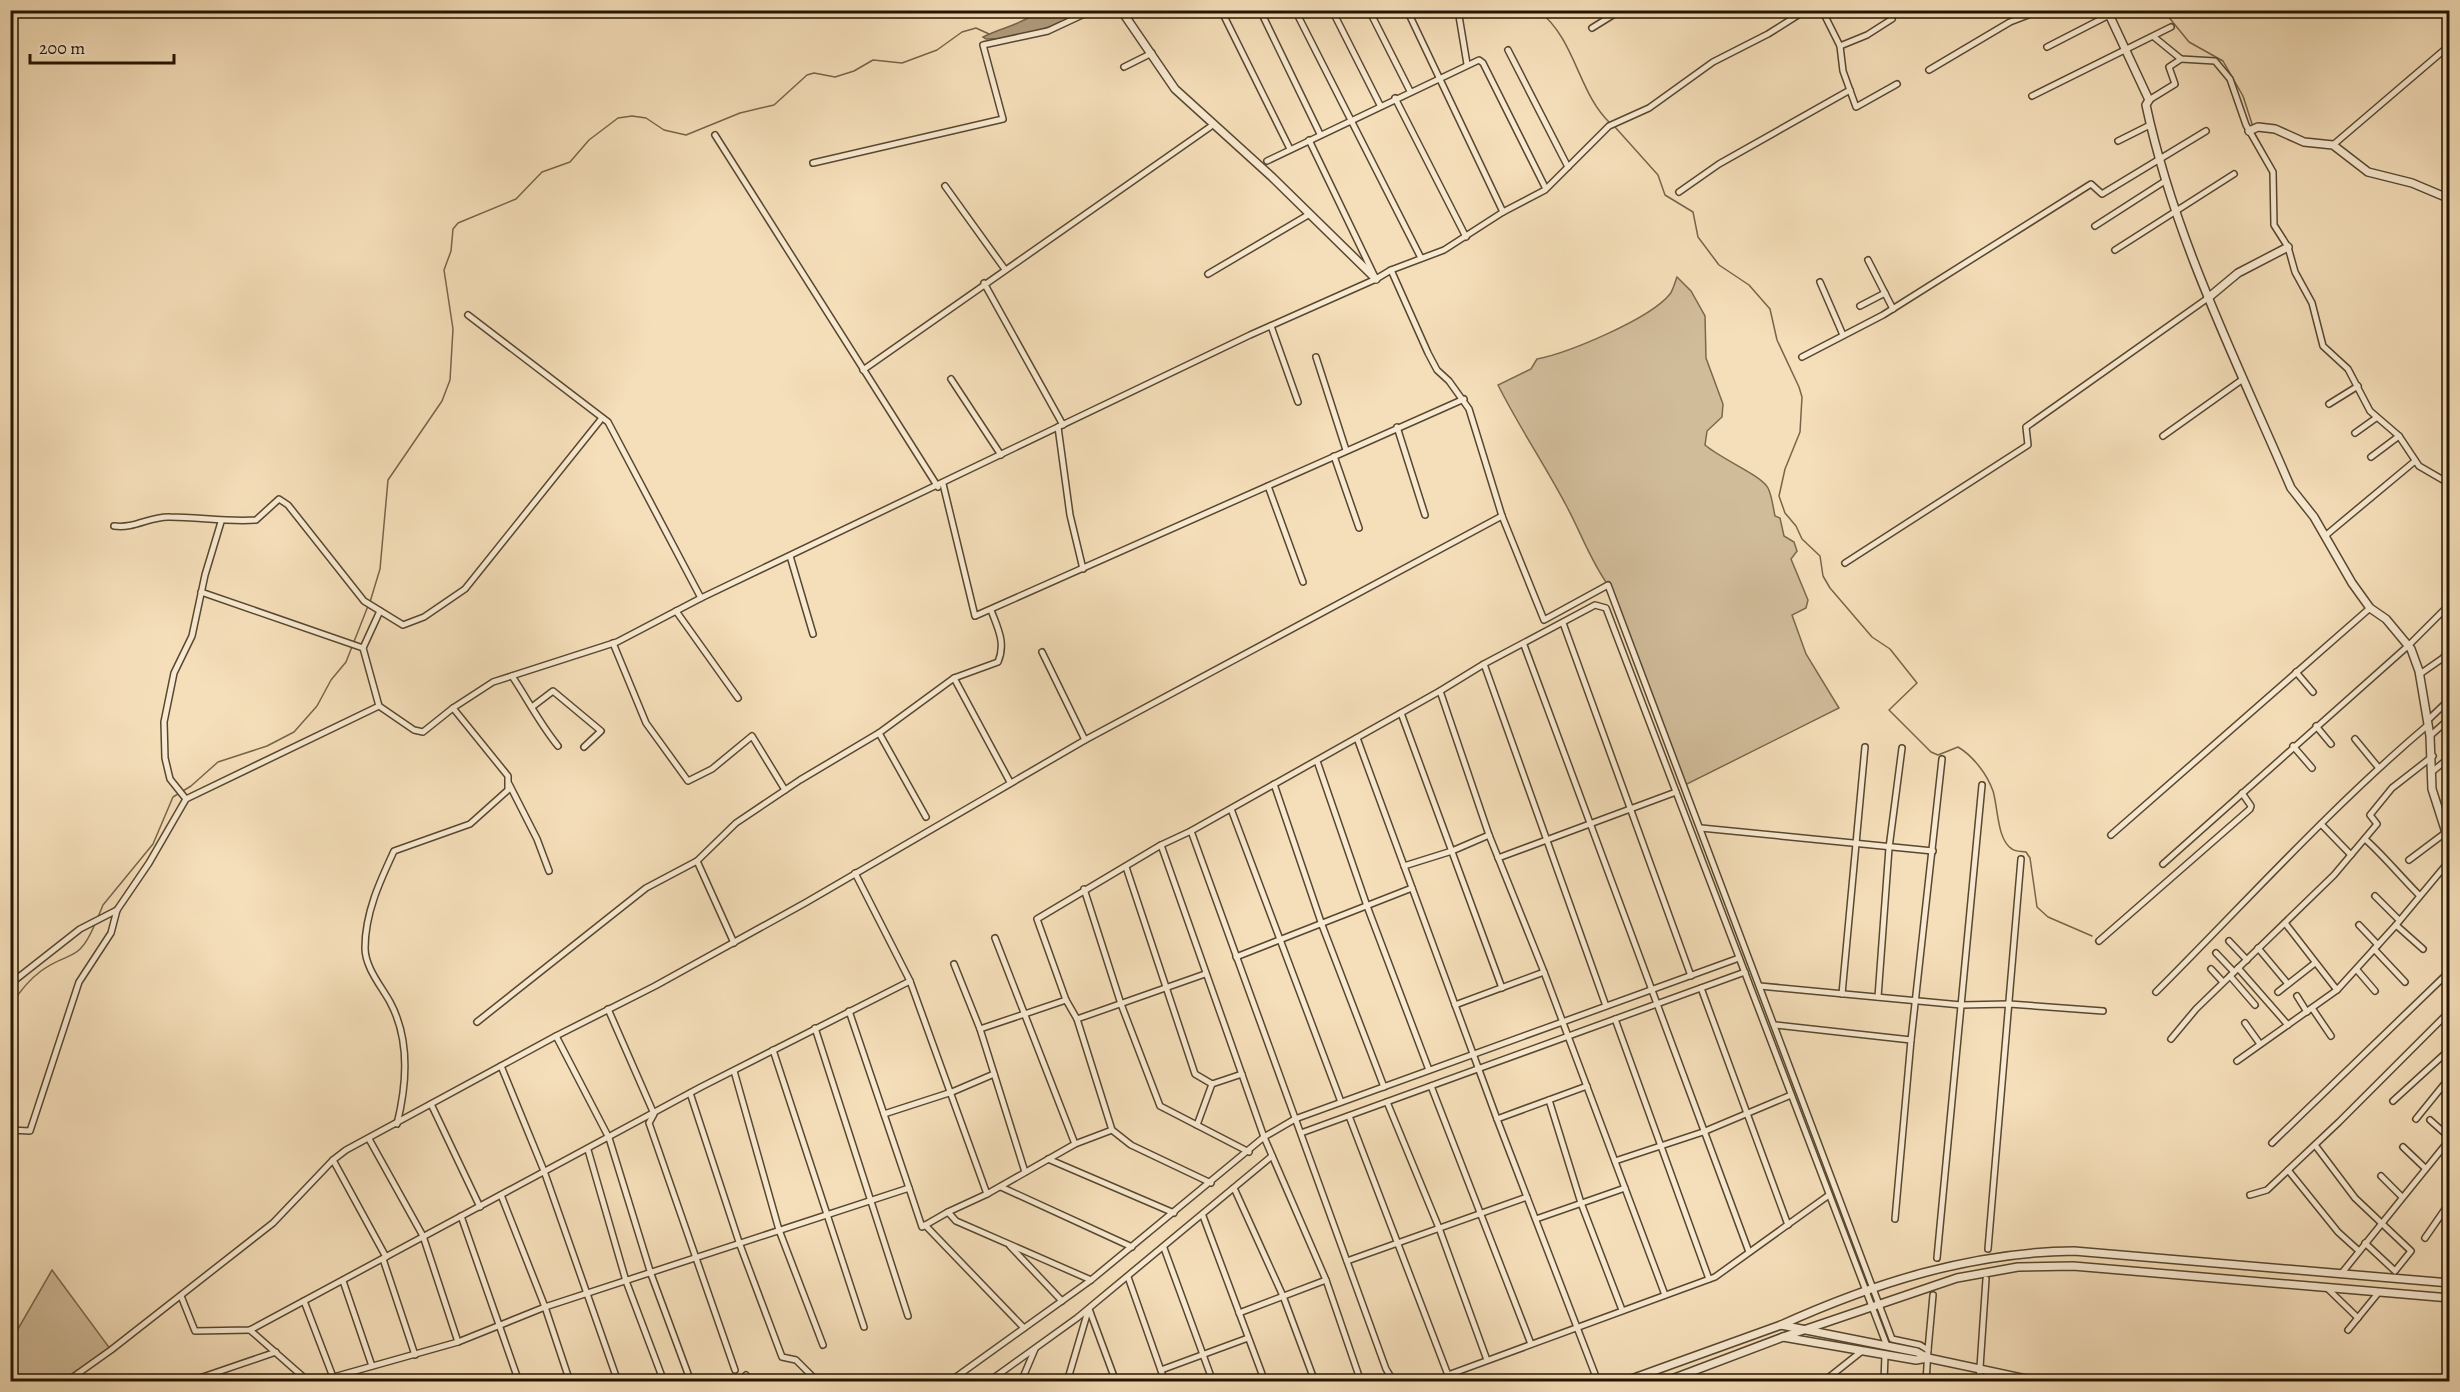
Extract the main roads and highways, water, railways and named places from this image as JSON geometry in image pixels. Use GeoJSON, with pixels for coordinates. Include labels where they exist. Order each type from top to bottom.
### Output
{"type":"FeatureCollection","features":[{"type":"Feature","properties":{"kind":"waterway"},"geometry":{"type":"LineString","coordinates":[[1538,10],[1561,36],[1591,97],[1611,124]]}},
{"type":"Feature","properties":{"kind":"waterway"},"geometry":{"type":"LineString","coordinates":[[2163,10],[2189,42],[2223,61],[2243,96],[2253,127]]}},
{"type":"Feature","properties":{"kind":"waterway"},"geometry":{"type":"LineString","coordinates":[[370,602],[380,569],[388,480],[442,401],[450,380],[453,329],[444,270],[451,251],[453,229],[458,223],[516,199],[542,172],[570,162],[589,140],[618,118],[632,116],[646,118],[664,130],[686,135],[740,113],[774,105],[807,75],[814,73],[835,77],[854,71],[873,60],[902,63],[937,50],[962,32],[976,28],[989,34]]}},
{"type":"Feature","properties":{"kind":"waterway"},"geometry":{"type":"LineString","coordinates":[[1615,127],[1658,175],[1665,195],[1693,212],[1698,237],[1719,265],[1749,285],[1770,309],[1777,340],[1802,397],[1800,432],[1785,469],[1779,496],[1785,513],[1796,526],[1802,539],[1820,556],[1823,576],[1830,588],[1872,637],[1890,649],[1917,683],[1889,710],[1931,752],[1938,755],[1958,747],[1974,760],[1993,791],[2003,838],[2012,849],[2026,852],[2030,858],[2037,907],[2048,917],[2092,936]]}},
{"type":"Feature","properties":{"kind":"waterway"},"geometry":{"type":"LineString","coordinates":[[2254,132],[2273,167]]}},
{"type":"Feature","properties":{"kind":"waterway"},"geometry":{"type":"LineString","coordinates":[[2315,306],[2318,315]]}},
{"type":"Feature","properties":{"kind":"waterway"},"geometry":{"type":"LineString","coordinates":[[2339,357],[2349,366]]}},
{"type":"Feature","properties":{"kind":"waterway"},"geometry":{"type":"LineString","coordinates":[[2352,370],[2362,390]]}},
{"type":"Feature","properties":{"kind":"waterway"},"geometry":{"type":"LineString","coordinates":[[2435,472],[2449,480]]}},
{"type":"Feature","properties":{"kind":"waterway"},"geometry":{"type":"LineString","coordinates":[[98,917],[103,905],[153,844],[173,797],[191,786],[218,762],[267,746],[294,732],[317,706],[331,680],[346,662],[368,606]]}},
{"type":"Feature","properties":{"kind":"waterway"},"geometry":{"type":"LineString","coordinates":[[10,1006],[37,974],[78,951],[89,937],[95,924]]}}]}
